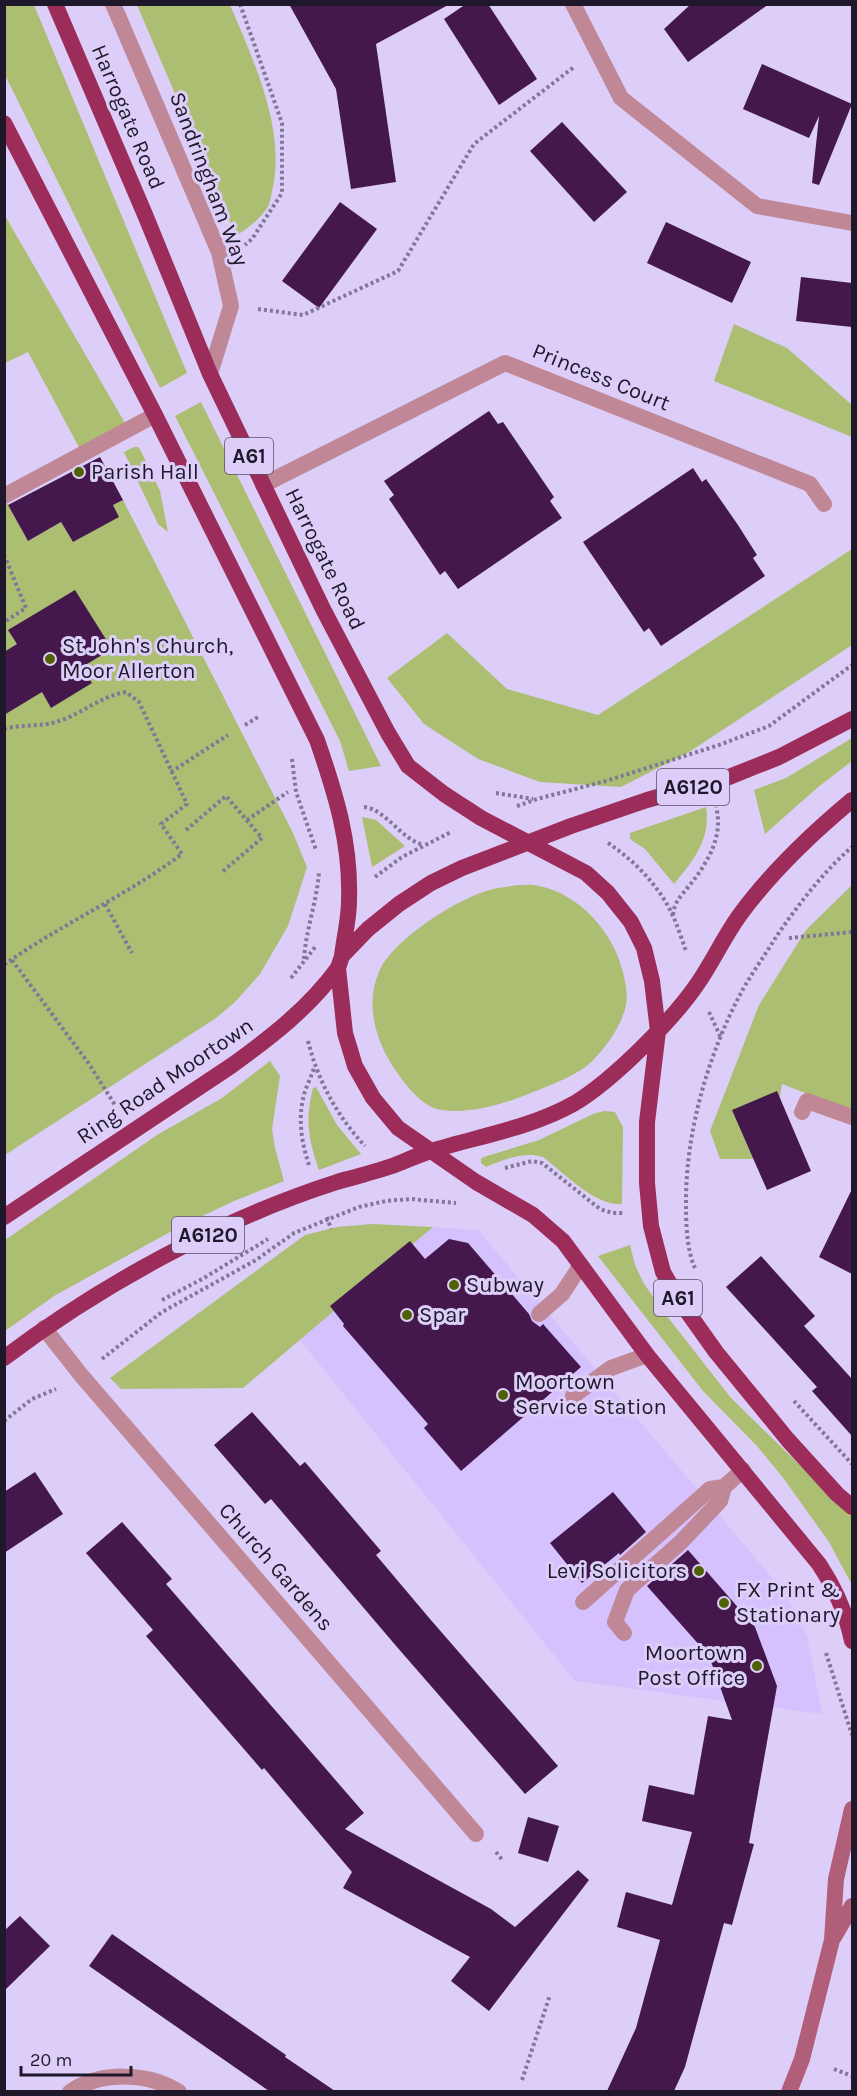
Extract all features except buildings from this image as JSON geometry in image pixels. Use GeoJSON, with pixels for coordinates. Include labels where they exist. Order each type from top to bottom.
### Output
{"type":"FeatureCollection","features":[{"type":"Feature","properties":{"kind":"highway","name":"Harrogate Road"},"geometry":{"type":"LineString","coordinates":[[55,4],[210,374],[323,609],[388,733],[408,766],[444,794],[481,819],[586,873],[608,893],[631,922],[644,948],[652,981],[658,1031]]}},
{"type":"Feature","properties":{"kind":"highway"},"geometry":{"type":"LineString","coordinates":[[4,123],[155,415],[317,740],[336,792],[345,837],[349,874],[350,903],[340,962],[345,1033],[355,1066],[373,1098],[398,1128],[431,1151],[529,1123],[574,1103],[608,1079],[658,1031],[697,984],[741,914],[778,869],[812,833],[852,800]]}},
{"type":"Feature","properties":{"kind":"highway","name":"A6120"},"geometry":{"type":"LineString","coordinates":[[528,843],[647,800],[729,777],[778,757],[852,719]]}},
{"type":"Feature","properties":{"kind":"highway","name":"Ring Road Moortown"},"geometry":{"type":"LineString","coordinates":[[4,1217],[265,1041],[304,1009],[325,986],[340,962],[368,929],[399,904],[431,883],[462,868],[528,843]]}},
{"type":"Feature","properties":{"kind":"highway","name":"A61"},"geometry":{"type":"LineString","coordinates":[[658,1031],[647,1122],[647,1183],[651,1226],[663,1272],[679,1300],[716,1352],[788,1440],[837,1494],[852,1507]]}},
{"type":"Feature","properties":{"kind":"highway","name":"A6120"},"geometry":{"type":"LineString","coordinates":[[4,1358],[44,1328],[105,1290],[163,1258],[255,1213],[328,1185],[431,1151]]}},
{"type":"Feature","properties":{"kind":"highway","name":"A61"},"geometry":{"type":"LineString","coordinates":[[431,1151],[476,1182],[533,1215],[563,1240],[647,1355],[803,1542],[833,1585],[846,1616],[852,1641]]}},
{"type":"Feature","properties":{"kind":"main road"},"geometry":{"type":"LineString","coordinates":[[789,2091],[802,2059],[832,1941],[836,1879],[852,1809]]}},
{"type":"Feature","properties":{"kind":"main road"},"geometry":{"type":"LineString","coordinates":[[832,1941],[852,1906]]}},
{"type":"Feature","properties":{"kind":"street","name":"Sandringham Way"},"geometry":{"type":"LineString","coordinates":[[114,4],[219,252],[231,306],[210,374]]}},
{"type":"Feature","properties":{"kind":"street"},"geometry":{"type":"LineString","coordinates":[[573,4],[621,98],[757,206],[852,223]]}},
{"type":"Feature","properties":{"kind":"street","name":"Princess Court"},"geometry":{"type":"LineString","coordinates":[[263,485],[505,363],[810,484],[824,504]]}},
{"type":"Feature","properties":{"kind":"street"},"geometry":{"type":"LineString","coordinates":[[4,496],[155,415]]}},
{"type":"Feature","properties":{"kind":"street"},"geometry":{"type":"LineString","coordinates":[[802,1112],[807,1101],[852,1117]]}},
{"type":"Feature","properties":{"kind":"street"},"geometry":{"type":"LineString","coordinates":[[539,1314],[562,1294],[580,1265]]}},
{"type":"Feature","properties":{"kind":"street","name":"Church Gardens"},"geometry":{"type":"LineString","coordinates":[[44,1328],[81,1375],[477,1834]]}},
{"type":"Feature","properties":{"kind":"street"},"geometry":{"type":"LineString","coordinates":[[573,1395],[611,1368],[647,1355]]}},
{"type":"Feature","properties":{"kind":"street"},"geometry":{"type":"LineString","coordinates":[[624,1633],[615,1622],[627,1590],[681,1542],[720,1501],[724,1487],[743,1470]]}},
{"type":"Feature","properties":{"kind":"street"},"geometry":{"type":"LineString","coordinates":[[583,1602],[710,1489],[724,1487]]}},
{"type":"Feature","properties":{"kind":"street"},"geometry":{"type":"LineString","coordinates":[[70,2091],[98,2078],[151,2079],[179,2091]]}},
{"type":"Feature","properties":{"kind":"path"},"geometry":{"type":"LineString","coordinates":[[222,264],[252,239],[282,193],[282,123],[240,4]]}},
{"type":"Feature","properties":{"kind":"path"},"geometry":{"type":"LineString","coordinates":[[231,306],[303,315],[398,271],[474,144],[597,50]]}},
{"type":"Feature","properties":{"kind":"path"},"geometry":{"type":"LineString","coordinates":[[4,555],[26,608],[4,622]]}},
{"type":"Feature","properties":{"kind":"path"},"geometry":{"type":"LineString","coordinates":[[487,791],[537,799],[606,781],[719,745],[769,726],[852,665]]}},
{"type":"Feature","properties":{"kind":"path"},"geometry":{"type":"LineString","coordinates":[[4,729],[54,723],[69,718],[111,695],[126,692],[139,702],[187,804],[160,824],[182,854],[156,874],[33,945],[4,966]]}},
{"type":"Feature","properties":{"kind":"path"},"geometry":{"type":"LineString","coordinates":[[245,725],[258,717]]}},
{"type":"Feature","properties":{"kind":"path"},"geometry":{"type":"LineString","coordinates":[[171,772],[228,735]]}},
{"type":"Feature","properties":{"kind":"path"},"geometry":{"type":"LineString","coordinates":[[293,766],[296,792],[317,855]]}},
{"type":"Feature","properties":{"kind":"path"},"geometry":{"type":"LineString","coordinates":[[247,820],[288,792]]}},
{"type":"Feature","properties":{"kind":"path"},"geometry":{"type":"LineString","coordinates":[[186,830],[226,796],[247,820],[262,838],[222,872]]}},
{"type":"Feature","properties":{"kind":"path"},"geometry":{"type":"LineString","coordinates":[[571,826],[620,852],[650,882],[673,915],[674,904],[701,871],[713,848],[719,818],[714,801]]}},
{"type":"Feature","properties":{"kind":"path"},"geometry":{"type":"LineString","coordinates":[[359,807],[374,809],[417,844],[424,845]]}},
{"type":"Feature","properties":{"kind":"path"},"geometry":{"type":"LineString","coordinates":[[372,879],[402,857],[447,834]]}},
{"type":"Feature","properties":{"kind":"path"},"geometry":{"type":"LineString","coordinates":[[697,1273],[692,1262],[686,1221],[688,1157],[696,1112],[721,1038],[742,991],[794,911],[852,847]]}},
{"type":"Feature","properties":{"kind":"path"},"geometry":{"type":"LineString","coordinates":[[305,954],[307,933],[318,884],[319,863]]}},
{"type":"Feature","properties":{"kind":"path"},"geometry":{"type":"LineString","coordinates":[[105,904],[132,953]]}},
{"type":"Feature","properties":{"kind":"path"},"geometry":{"type":"LineString","coordinates":[[789,938],[852,932]]}},
{"type":"Feature","properties":{"kind":"path"},"geometry":{"type":"LineString","coordinates":[[12,960],[89,1064],[115,1106]]}},
{"type":"Feature","properties":{"kind":"path"},"geometry":{"type":"LineString","coordinates":[[307,1038],[314,1067],[339,1114],[369,1151]]}},
{"type":"Feature","properties":{"kind":"path"},"geometry":{"type":"LineString","coordinates":[[312,1173],[304,1151],[300,1122],[303,1097],[314,1067]]}},
{"type":"Feature","properties":{"kind":"path"},"geometry":{"type":"LineString","coordinates":[[503,1168],[532,1161],[542,1163],[600,1209],[612,1213],[624,1213]]}},
{"type":"Feature","properties":{"kind":"path"},"geometry":{"type":"LineString","coordinates":[[4,1421],[32,1399],[54,1389],[66,1387],[162,1312],[256,1260],[294,1233],[359,1207],[386,1201],[429,1200],[464,1204]]}},
{"type":"Feature","properties":{"kind":"path"},"geometry":{"type":"LineString","coordinates":[[162,1300],[204,1278],[270,1238]]}},
{"type":"Feature","properties":{"kind":"path"},"geometry":{"type":"LineString","coordinates":[[792,1399],[852,1464]]}},
{"type":"Feature","properties":{"kind":"path"},"geometry":{"type":"LineString","coordinates":[[832,1676],[852,1735]]}},
{"type":"Feature","properties":{"kind":"path"},"geometry":{"type":"LineString","coordinates":[[522,2080],[550,1995]]}},
{"type":"Feature","properties":{"kind":"path"},"geometry":{"type":"LineString","coordinates":[[834,2069],[852,2076]]}},
{"type":"Feature","properties":{"kind":"shaded area"},"geometry":{"type":"Polygon","coordinates":[[[433,1227],[478,1230],[784,1592],[807,1635],[822,1714],[575,1681],[300,1340],[433,1227]]]}},
{"type":"Feature","properties":{"kind":"green space"},"geometry":{"type":"Polygon","coordinates":[[[5,4],[34,5],[187,373],[160,388],[5,75],[5,4]]]}},
{"type":"Feature","properties":{"kind":"green space"},"geometry":{"type":"Polygon","coordinates":[[[137,5],[230,5],[239,26],[265,96],[275,144],[275,168],[268,206],[257,220],[236,236],[137,5]]]}},
{"type":"Feature","properties":{"kind":"green space"},"geometry":{"type":"Polygon","coordinates":[[[4,214],[129,430],[81,451],[28,352],[5,363],[4,214]]]}},
{"type":"Feature","properties":{"kind":"green space"},"geometry":{"type":"Polygon","coordinates":[[[734,324],[787,348],[852,405],[852,437],[714,381],[734,324]]]}},
{"type":"Feature","properties":{"kind":"green space"},"geometry":{"type":"Polygon","coordinates":[[[201,402],[381,766],[349,771],[340,741],[175,416],[201,402]]]}},
{"type":"Feature","properties":{"kind":"green space"},"geometry":{"type":"Polygon","coordinates":[[[138,447],[141,451],[160,491],[168,532],[158,524],[124,452],[138,447]]]}},
{"type":"Feature","properties":{"kind":"green space"},"geometry":{"type":"Polygon","coordinates":[[[4,498],[28,541],[61,522],[73,542],[118,517],[113,505],[123,500],[293,833],[307,867],[288,926],[260,974],[235,1002],[216,1018],[5,1155],[4,498]]]}},
{"type":"Feature","properties":{"kind":"green space"},"geometry":{"type":"Polygon","coordinates":[[[852,549],[852,645],[689,752],[621,787],[540,782],[478,759],[424,724],[387,678],[447,633],[507,689],[598,715],[852,549]]]}},
{"type":"Feature","properties":{"kind":"green space"},"geometry":{"type":"Polygon","coordinates":[[[852,738],[852,761],[817,788],[765,834],[754,790],[786,778],[852,738]]]}},
{"type":"Feature","properties":{"kind":"green space"},"geometry":{"type":"Polygon","coordinates":[[[706,807],[707,819],[703,839],[694,858],[674,884],[645,849],[630,839],[630,833],[706,807]]]}},
{"type":"Feature","properties":{"kind":"green space"},"geometry":{"type":"Polygon","coordinates":[[[362,817],[376,820],[405,846],[372,867],[362,817]]]}},
{"type":"Feature","properties":{"kind":"green space"},"geometry":{"type":"Polygon","coordinates":[[[517,885],[539,886],[554,890],[592,916],[610,941],[623,973],[627,996],[624,1012],[614,1034],[604,1047],[588,1065],[573,1075],[521,1097],[487,1107],[453,1111],[429,1106],[398,1074],[379,1038],[373,1012],[373,998],[379,972],[397,947],[411,934],[444,911],[493,889],[517,885]]]}},
{"type":"Feature","properties":{"kind":"green space"},"geometry":{"type":"Polygon","coordinates":[[[852,885],[852,1111],[782,1084],[774,1132],[753,1159],[720,1159],[710,1131],[759,1005],[806,930],[852,885]]]}},
{"type":"Feature","properties":{"kind":"green space"},"geometry":{"type":"Polygon","coordinates":[[[270,1061],[280,1076],[272,1129],[284,1181],[179,1227],[54,1296],[5,1331],[5,1240],[157,1135],[222,1098],[270,1061]]]}},
{"type":"Feature","properties":{"kind":"green space"},"geometry":{"type":"Polygon","coordinates":[[[316,1087],[337,1125],[361,1154],[319,1170],[310,1139],[308,1119],[313,1088],[316,1087]]]}},
{"type":"Feature","properties":{"kind":"green space"},"geometry":{"type":"Polygon","coordinates":[[[604,1111],[615,1112],[623,1127],[622,1204],[602,1200],[591,1194],[543,1157],[522,1155],[486,1167],[481,1163],[484,1157],[539,1140],[604,1111]]]}},
{"type":"Feature","properties":{"kind":"green space"},"geometry":{"type":"Polygon","coordinates":[[[372,1224],[433,1227],[243,1388],[121,1389],[110,1378],[305,1235],[337,1227],[372,1224]]]}},
{"type":"Feature","properties":{"kind":"green space"},"geometry":{"type":"Polygon","coordinates":[[[630,1245],[635,1265],[643,1282],[731,1398],[852,1516],[852,1585],[829,1542],[784,1479],[757,1446],[703,1391],[598,1256],[630,1245]]]}},
{"type":"Feature","properties":{"kind":"place","name":"Parish Hall"},"geometry":{"type":"Point","coordinates":[79,472]}},
{"type":"Feature","properties":{"kind":"place","name":"St John's Church, Moor Allerton"},"geometry":{"type":"Point","coordinates":[50,659]}},
{"type":"Feature","properties":{"kind":"place","name":"Subway"},"geometry":{"type":"Point","coordinates":[454,1285]}},
{"type":"Feature","properties":{"kind":"place","name":"Spar"},"geometry":{"type":"Point","coordinates":[407,1315]}},
{"type":"Feature","properties":{"kind":"place","name":"Moortown Service Station"},"geometry":{"type":"Point","coordinates":[503,1395]}},
{"type":"Feature","properties":{"kind":"place","name":"Levi Solicitors"},"geometry":{"type":"Point","coordinates":[699,1571]}},
{"type":"Feature","properties":{"kind":"place","name":"FX Print & Stationary"},"geometry":{"type":"Point","coordinates":[724,1603]}},
{"type":"Feature","properties":{"kind":"place","name":"Moortown Post Office"},"geometry":{"type":"Point","coordinates":[757,1666]}}]}
